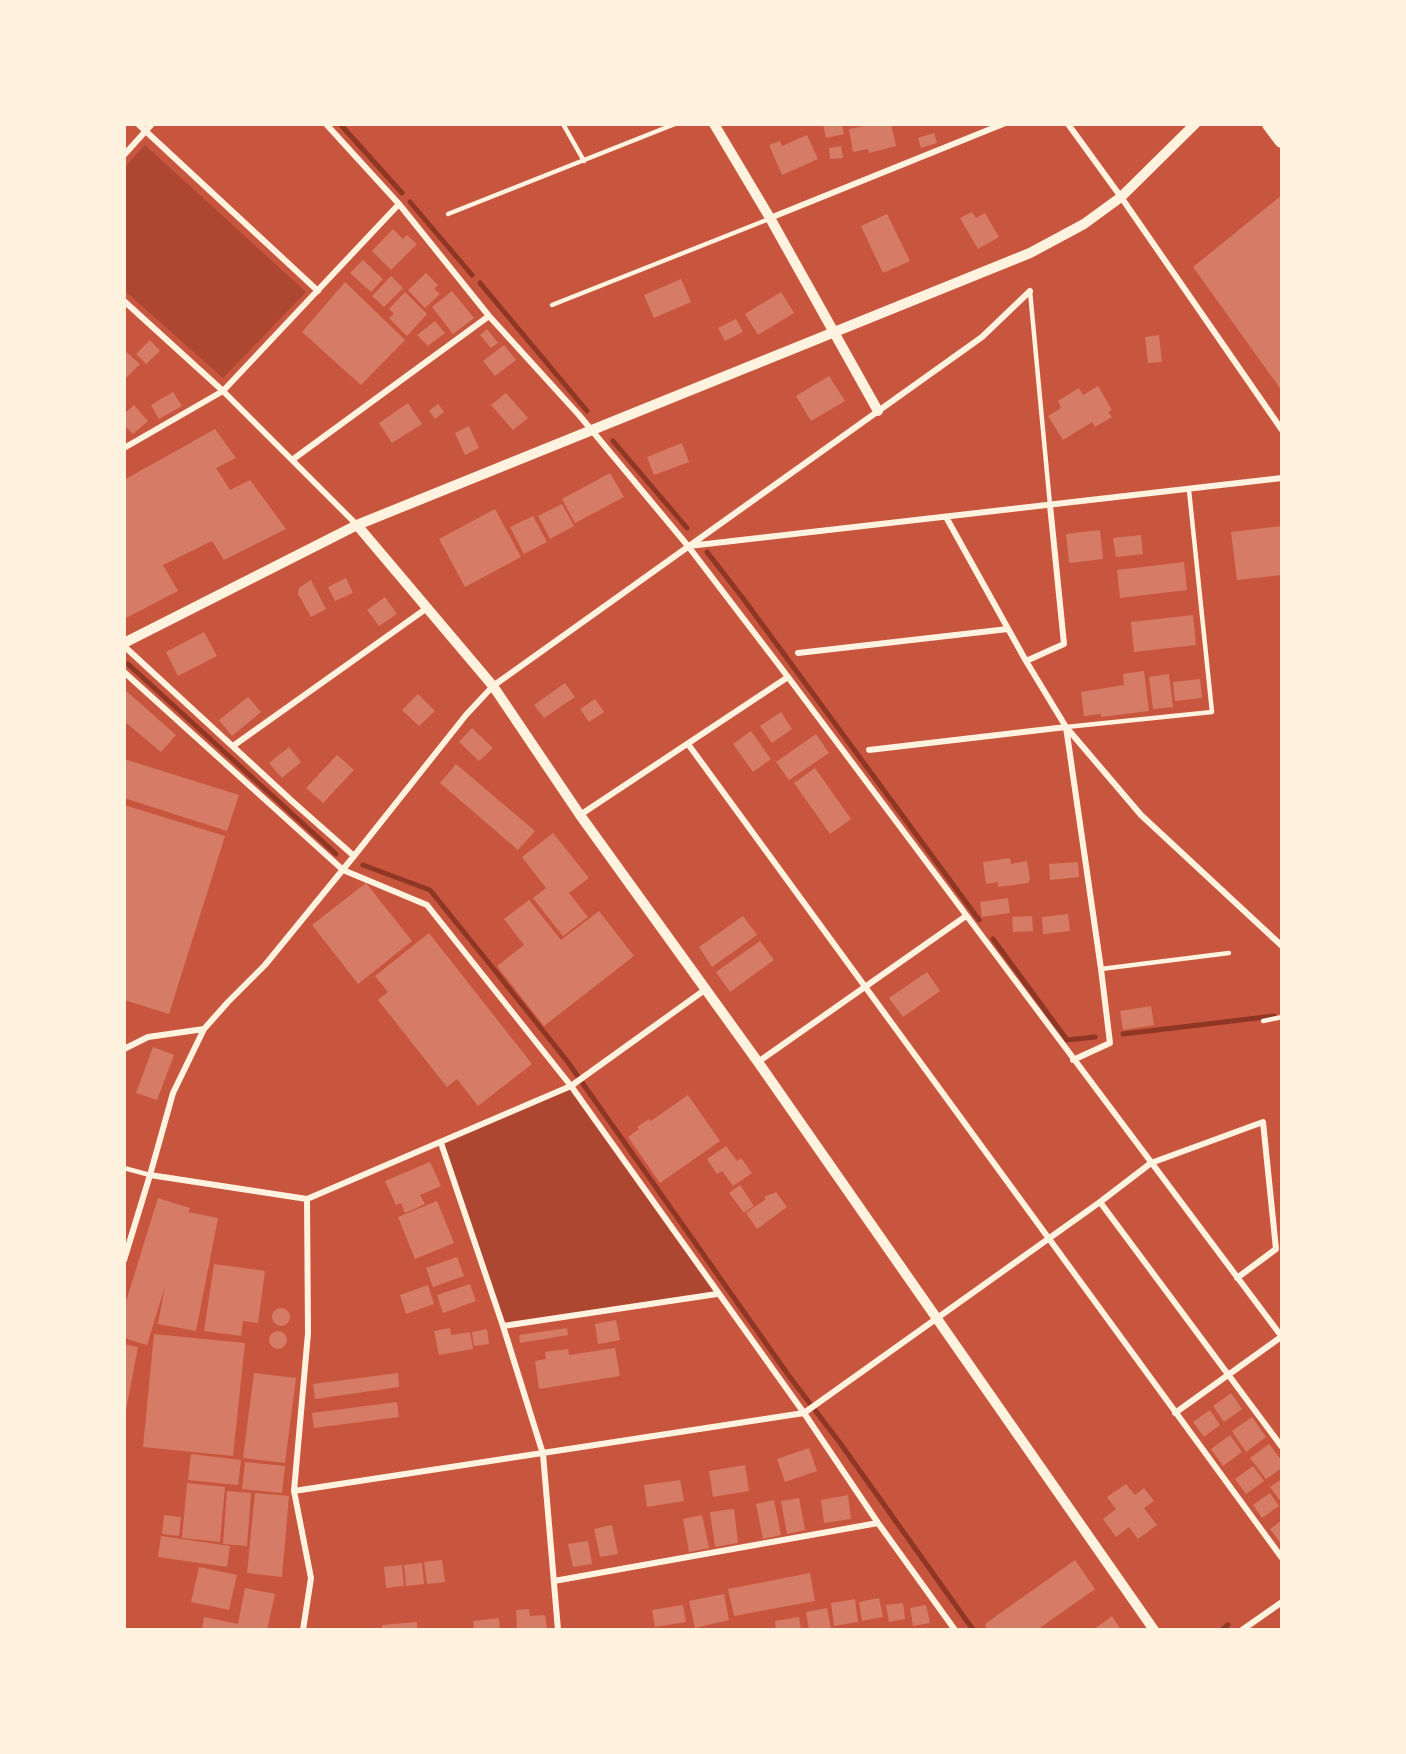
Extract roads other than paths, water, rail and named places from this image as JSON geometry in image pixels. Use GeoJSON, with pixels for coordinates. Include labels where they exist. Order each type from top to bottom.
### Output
{"type":"FeatureCollection","features":[{"type":"Feature","properties":{"kind":"highway"},"geometry":{"type":"LineString","coordinates":[[1270,124],[1281,140]]}},
{"type":"Feature","properties":{"kind":"street"},"geometry":{"type":"LineString","coordinates":[[138,124],[318,291]]}},
{"type":"Feature","properties":{"kind":"street"},"geometry":{"type":"LineString","coordinates":[[124,155],[152,124]]}},
{"type":"Feature","properties":{"kind":"street"},"geometry":{"type":"LineString","coordinates":[[326,124],[399,204],[489,315],[592,430],[688,546],[788,676],[1281,1337],[1175,1413]]}},
{"type":"Feature","properties":{"kind":"street"},"geometry":{"type":"LineString","coordinates":[[714,124],[770,218],[878,411]]}},
{"type":"Feature","properties":{"kind":"street"},"geometry":{"type":"LineString","coordinates":[[770,218],[1003,124]]}},
{"type":"Feature","properties":{"kind":"street"},"geometry":{"type":"LineString","coordinates":[[1068,124],[1281,430]]}},
{"type":"Feature","properties":{"kind":"street"},"geometry":{"type":"LineString","coordinates":[[354,856],[124,645],[357,525],[1030,253],[1084,224],[1121,197],[1195,124]]}},
{"type":"Feature","properties":{"kind":"street"},"geometry":{"type":"LineString","coordinates":[[124,448],[223,391],[399,204]]}},
{"type":"Feature","properties":{"kind":"street"},"geometry":{"type":"LineString","coordinates":[[124,1260],[172,1093],[204,1029],[265,965],[466,715],[493,686],[982,338],[1030,291]]}},
{"type":"Feature","properties":{"kind":"street"},"geometry":{"type":"LineString","coordinates":[[124,301],[223,391],[357,525],[493,686],[580,815],[758,1062],[1155,1629]]}},
{"type":"Feature","properties":{"kind":"street"},"geometry":{"type":"LineString","coordinates":[[292,460],[489,315]]}},
{"type":"Feature","properties":{"kind":"street"},"geometry":{"type":"LineString","coordinates":[[688,546],[1281,478]]}},
{"type":"Feature","properties":{"kind":"street"},"geometry":{"type":"LineString","coordinates":[[1026,661],[1064,644],[1050,506]]}},
{"type":"Feature","properties":{"kind":"street"},"geometry":{"type":"LineString","coordinates":[[946,518],[1026,661],[1066,727],[1141,815],[1281,946]]}},
{"type":"Feature","properties":{"kind":"street"},"geometry":{"type":"LineString","coordinates":[[233,746],[427,608]]}},
{"type":"Feature","properties":{"kind":"street"},"geometry":{"type":"LineString","coordinates":[[798,653],[1008,629]]}},
{"type":"Feature","properties":{"kind":"street"},"geometry":{"type":"LineString","coordinates":[[124,672],[343,870],[427,905],[571,1086],[804,1413],[878,1523],[956,1629]]}},
{"type":"Feature","properties":{"kind":"street"},"geometry":{"type":"LineString","coordinates":[[580,815],[788,676]]}},
{"type":"Feature","properties":{"kind":"street"},"geometry":{"type":"LineString","coordinates":[[869,750],[1066,727]]}},
{"type":"Feature","properties":{"kind":"street"},"geometry":{"type":"LineString","coordinates":[[1066,727],[1110,1043],[1073,1060]]}},
{"type":"Feature","properties":{"kind":"street"},"geometry":{"type":"LineString","coordinates":[[688,744],[1281,1558]]}},
{"type":"Feature","properties":{"kind":"street"},"geometry":{"type":"LineString","coordinates":[[758,1062],[966,916]]}},
{"type":"Feature","properties":{"kind":"street"},"geometry":{"type":"LineString","coordinates":[[150,1175],[307,1199],[571,1086],[706,989]]}},
{"type":"Feature","properties":{"kind":"street"},"geometry":{"type":"LineString","coordinates":[[124,1049],[148,1037],[204,1029]]}},
{"type":"Feature","properties":{"kind":"street"},"geometry":{"type":"LineString","coordinates":[[294,1491],[804,1413],[1100,1202],[1151,1163],[1263,1122],[1276,1249],[1238,1278]]}},
{"type":"Feature","properties":{"kind":"street"},"geometry":{"type":"LineString","coordinates":[[441,1143],[503,1326],[543,1454],[558,1629]]}},
{"type":"Feature","properties":{"kind":"street"},"geometry":{"type":"LineString","coordinates":[[303,1629],[311,1578],[294,1491],[308,1333],[307,1199]]}},
{"type":"Feature","properties":{"kind":"street"},"geometry":{"type":"LineString","coordinates":[[1100,1202],[1281,1447]]}},
{"type":"Feature","properties":{"kind":"street"},"geometry":{"type":"LineString","coordinates":[[503,1326],[717,1294]]}},
{"type":"Feature","properties":{"kind":"street"},"geometry":{"type":"LineString","coordinates":[[554,1581],[878,1523]]}},
{"type":"Feature","properties":{"kind":"street"},"geometry":{"type":"LineString","coordinates":[[1242,1629],[1281,1602]]}},
{"type":"Feature","properties":{"kind":"lane"},"geometry":{"type":"LineString","coordinates":[[563,124],[584,161]]}},
{"type":"Feature","properties":{"kind":"lane"},"geometry":{"type":"LineString","coordinates":[[448,214],[675,124]]}},
{"type":"Feature","properties":{"kind":"lane"},"geometry":{"type":"LineString","coordinates":[[552,305],[770,218]]}},
{"type":"Feature","properties":{"kind":"lane"},"geometry":{"type":"LineString","coordinates":[[1030,291],[1050,506]]}},
{"type":"Feature","properties":{"kind":"lane"},"geometry":{"type":"LineString","coordinates":[[1066,727],[1212,712],[1189,490]]}},
{"type":"Feature","properties":{"kind":"lane"},"geometry":{"type":"LineString","coordinates":[[1101,969],[1229,953]]}},
{"type":"Feature","properties":{"kind":"lane"},"geometry":{"type":"LineString","coordinates":[[1263,1021],[1281,1017]]}},
{"type":"Feature","properties":{"kind":"lane"},"geometry":{"type":"LineString","coordinates":[[124,1168],[150,1175]]}},
{"type":"Feature","properties":{"kind":"waterway"},"geometry":{"type":"LineString","coordinates":[[340,124],[402,193]]}},
{"type":"Feature","properties":{"kind":"waterway"},"geometry":{"type":"LineString","coordinates":[[410,202],[472,275]]}},
{"type":"Feature","properties":{"kind":"waterway"},"geometry":{"type":"LineString","coordinates":[[480,283],[587,411]]}},
{"type":"Feature","properties":{"kind":"waterway"},"geometry":{"type":"LineString","coordinates":[[613,441],[687,528]]}},
{"type":"Feature","properties":{"kind":"waterway"},"geometry":{"type":"LineString","coordinates":[[707,552],[979,920]]}},
{"type":"Feature","properties":{"kind":"waterway"},"geometry":{"type":"LineString","coordinates":[[128,664],[336,854]]}},
{"type":"Feature","properties":{"kind":"waterway"},"geometry":{"type":"LineString","coordinates":[[363,865],[430,890],[496,972],[567,1061],[789,1376],[974,1630]]}},
{"type":"Feature","properties":{"kind":"waterway"},"geometry":{"type":"LineString","coordinates":[[993,939],[1067,1040],[1095,1037]]}},
{"type":"Feature","properties":{"kind":"waterway"},"geometry":{"type":"LineString","coordinates":[[1123,1034],[1274,1016]]}},
{"type":"Feature","properties":{"kind":"waterway"},"geometry":{"type":"LineString","coordinates":[[1222,1630],[1228,1625]]}}]}
